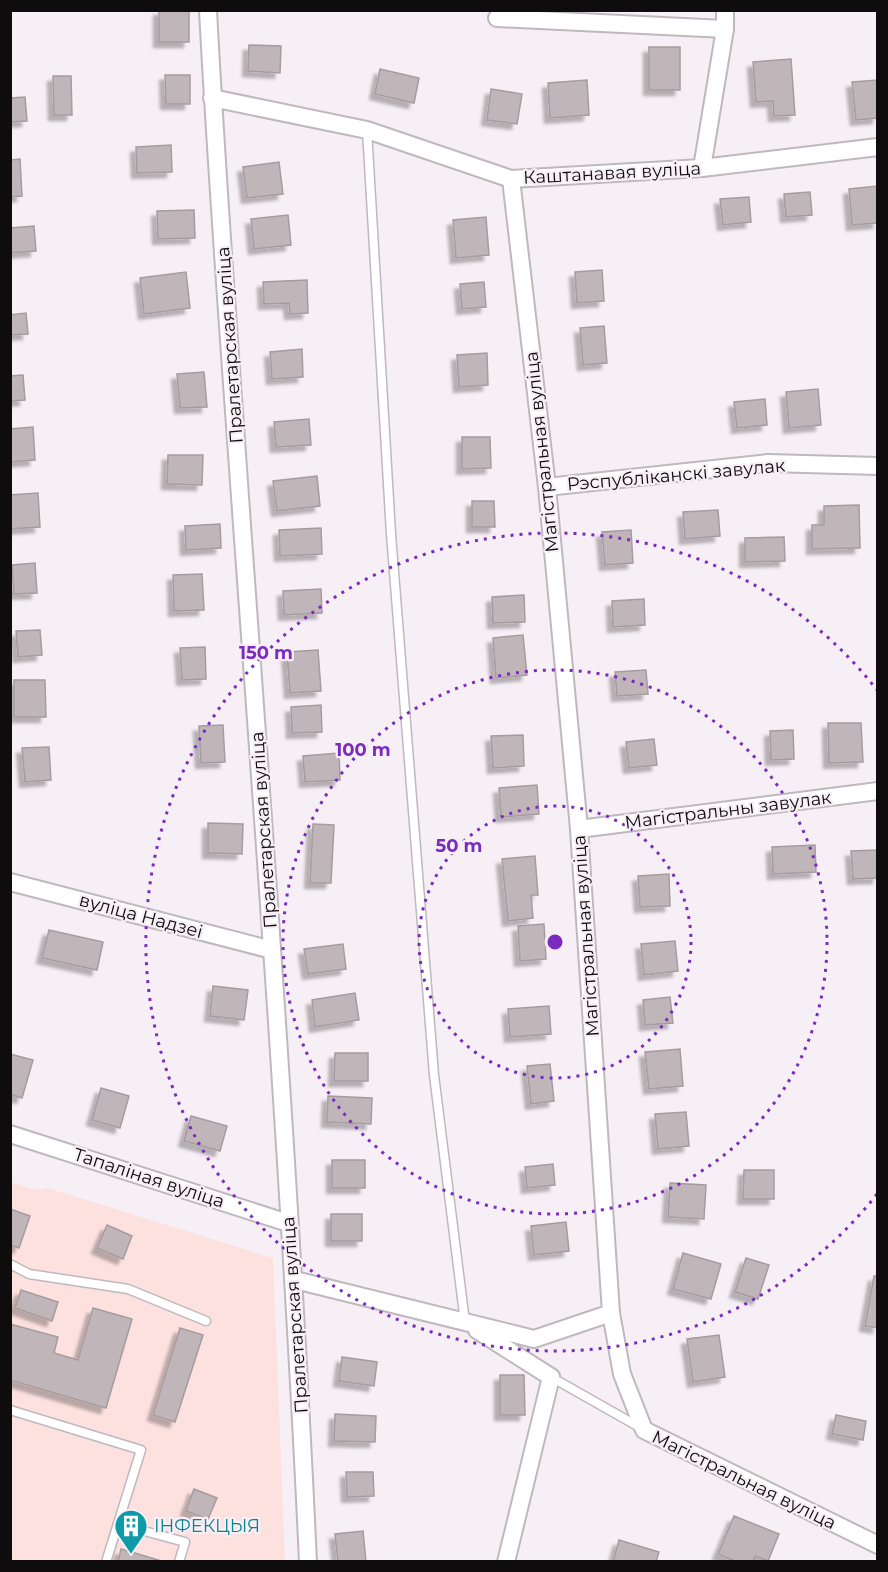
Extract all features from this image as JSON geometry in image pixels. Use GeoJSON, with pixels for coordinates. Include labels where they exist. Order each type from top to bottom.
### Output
{"type":"FeatureCollection","features":[{"type":"Feature","properties":{"kind":"street","name":"Пралетарская вуліца"},"geometry":{"type":"LineString","coordinates":[[208,10],[212,98],[272,950],[288,1223],[295,1280],[308,1562]]}},
{"type":"Feature","properties":{"kind":"street"},"geometry":{"type":"LineString","coordinates":[[702,168],[725,29],[725,10]]}},
{"type":"Feature","properties":{"kind":"street"},"geometry":{"type":"LineString","coordinates":[[497,18],[725,29]]}},
{"type":"Feature","properties":{"kind":"street","name":"Каштанавая вуліца"},"geometry":{"type":"LineString","coordinates":[[212,98],[367,130],[511,178],[702,168],[878,147]]}},
{"type":"Feature","properties":{"kind":"street","name":"Магістральная вуліца"},"geometry":{"type":"LineString","coordinates":[[511,178],[547,487],[579,829],[611,1313],[622,1374],[644,1430],[876,1540]]}},
{"type":"Feature","properties":{"kind":"street","name":"Рэспубліканскі завулак"},"geometry":{"type":"LineString","coordinates":[[547,487],[768,463],[878,465]]}},
{"type":"Feature","properties":{"kind":"street","name":"Магістральны завулак"},"geometry":{"type":"LineString","coordinates":[[579,829],[878,791]]}},
{"type":"Feature","properties":{"kind":"street","name":"вуліца Надзеі"},"geometry":{"type":"LineString","coordinates":[[10,882],[272,950]]}},
{"type":"Feature","properties":{"kind":"street","name":"Тапаліная вуліца"},"geometry":{"type":"LineString","coordinates":[[10,1134],[288,1223]]}},
{"type":"Feature","properties":{"kind":"street"},"geometry":{"type":"LineString","coordinates":[[295,1280],[534,1339],[611,1313]]}},
{"type":"Feature","properties":{"kind":"street"},"geometry":{"type":"LineString","coordinates":[[465,1322],[551,1377],[506,1562]]}},
{"type":"Feature","properties":{"kind":"lane"},"geometry":{"type":"LineString","coordinates":[[367,130],[391,534],[434,1075],[465,1322]]}},
{"type":"Feature","properties":{"kind":"lane"},"geometry":{"type":"LineString","coordinates":[[10,1264],[29,1274],[128,1289],[206,1321]]}},
{"type":"Feature","properties":{"kind":"lane"},"geometry":{"type":"LineString","coordinates":[[551,1377],[644,1430]]}},
{"type":"Feature","properties":{"kind":"lane"},"geometry":{"type":"LineString","coordinates":[[10,1410],[141,1450],[106,1562]]}},
{"type":"Feature","properties":{"kind":"lane"},"geometry":{"type":"LineString","coordinates":[[118,1524],[185,1542],[179,1562]]}},
{"type":"Feature","properties":{"kind":"shaded area"},"geometry":{"type":"Polygon","coordinates":[[[11,1182],[34,1190],[48,1188],[273,1258],[285,1561],[11,1562],[11,1182]]]}},
{"type":"Feature","properties":{"kind":"building"},"geometry":{"type":"Polygon","coordinates":[[[159,10],[189,10],[189,42],[159,42],[159,10]]]}},
{"type":"Feature","properties":{"kind":"building"},"geometry":{"type":"Polygon","coordinates":[[[249,45],[281,46],[280,73],[248,71],[249,45]]]}},
{"type":"Feature","properties":{"kind":"building"},"geometry":{"type":"Polygon","coordinates":[[[649,47],[680,47],[680,90],[649,90],[649,47]]]}},
{"type":"Feature","properties":{"kind":"building"},"geometry":{"type":"Polygon","coordinates":[[[791,59],[795,115],[774,116],[773,101],[756,102],[753,62],[791,59]]]}},
{"type":"Feature","properties":{"kind":"building"},"geometry":{"type":"Polygon","coordinates":[[[380,69],[419,78],[414,103],[375,94],[380,69]]]}},
{"type":"Feature","properties":{"kind":"building"},"geometry":{"type":"Polygon","coordinates":[[[165,75],[190,75],[190,104],[166,104],[165,75]]]}},
{"type":"Feature","properties":{"kind":"building"},"geometry":{"type":"Polygon","coordinates":[[[53,76],[71,76],[72,115],[54,115],[53,76]]]}},
{"type":"Feature","properties":{"kind":"building"},"geometry":{"type":"Polygon","coordinates":[[[587,80],[589,115],[550,118],[548,83],[587,80]]]}},
{"type":"Feature","properties":{"kind":"building"},"geometry":{"type":"Polygon","coordinates":[[[878,80],[878,118],[856,120],[852,82],[878,80]]]}},
{"type":"Feature","properties":{"kind":"building"},"geometry":{"type":"Polygon","coordinates":[[[491,89],[522,94],[517,124],[487,120],[491,89]]]}},
{"type":"Feature","properties":{"kind":"building"},"geometry":{"type":"Polygon","coordinates":[[[25,97],[27,121],[10,122],[10,98],[25,97]]]}},
{"type":"Feature","properties":{"kind":"building"},"geometry":{"type":"Polygon","coordinates":[[[171,145],[172,172],[137,173],[136,147],[171,145]]]}},
{"type":"Feature","properties":{"kind":"building"},"geometry":{"type":"Polygon","coordinates":[[[20,159],[22,196],[10,197],[10,160],[20,159]]]}},
{"type":"Feature","properties":{"kind":"building"},"geometry":{"type":"Polygon","coordinates":[[[279,162],[283,194],[247,198],[243,167],[279,162]]]}},
{"type":"Feature","properties":{"kind":"building"},"geometry":{"type":"Polygon","coordinates":[[[878,186],[878,223],[852,225],[849,189],[878,186]]]}},
{"type":"Feature","properties":{"kind":"building"},"geometry":{"type":"Polygon","coordinates":[[[810,192],[812,215],[786,217],[784,194],[810,192]]]}},
{"type":"Feature","properties":{"kind":"building"},"geometry":{"type":"Polygon","coordinates":[[[749,197],[751,222],[723,225],[720,199],[749,197]]]}},
{"type":"Feature","properties":{"kind":"building"},"geometry":{"type":"Polygon","coordinates":[[[194,210],[195,238],[158,239],[157,211],[194,210]]]}},
{"type":"Feature","properties":{"kind":"building"},"geometry":{"type":"Polygon","coordinates":[[[288,215],[291,245],[254,249],[251,219],[288,215]]]}},
{"type":"Feature","properties":{"kind":"building"},"geometry":{"type":"Polygon","coordinates":[[[486,217],[489,255],[456,258],[453,220],[486,217]]]}},
{"type":"Feature","properties":{"kind":"building"},"geometry":{"type":"Polygon","coordinates":[[[34,226],[36,251],[10,253],[10,228],[34,226]]]}},
{"type":"Feature","properties":{"kind":"building"},"geometry":{"type":"Polygon","coordinates":[[[602,270],[604,301],[577,303],[575,272],[602,270]]]}},
{"type":"Feature","properties":{"kind":"building"},"geometry":{"type":"Polygon","coordinates":[[[186,272],[190,308],[144,314],[140,278],[186,272]]]}},
{"type":"Feature","properties":{"kind":"building"},"geometry":{"type":"Polygon","coordinates":[[[307,280],[308,313],[290,314],[289,303],[264,304],[263,282],[307,280]]]}},
{"type":"Feature","properties":{"kind":"building"},"geometry":{"type":"Polygon","coordinates":[[[484,282],[486,307],[462,309],[460,284],[484,282]]]}},
{"type":"Feature","properties":{"kind":"building"},"geometry":{"type":"Polygon","coordinates":[[[26,313],[28,334],[10,335],[10,315],[26,313]]]}},
{"type":"Feature","properties":{"kind":"building"},"geometry":{"type":"Polygon","coordinates":[[[604,326],[607,363],[583,365],[580,328],[604,326]]]}},
{"type":"Feature","properties":{"kind":"building"},"geometry":{"type":"Polygon","coordinates":[[[302,349],[303,377],[272,379],[270,352],[302,349]]]}},
{"type":"Feature","properties":{"kind":"building"},"geometry":{"type":"Polygon","coordinates":[[[487,353],[488,385],[459,387],[457,355],[487,353]]]}},
{"type":"Feature","properties":{"kind":"building"},"geometry":{"type":"Polygon","coordinates":[[[204,372],[207,407],[180,408],[177,374],[204,372]]]}},
{"type":"Feature","properties":{"kind":"building"},"geometry":{"type":"Polygon","coordinates":[[[23,375],[25,400],[10,401],[10,376],[23,375]]]}},
{"type":"Feature","properties":{"kind":"building"},"geometry":{"type":"Polygon","coordinates":[[[818,389],[821,425],[789,428],[786,392],[818,389]]]}},
{"type":"Feature","properties":{"kind":"building"},"geometry":{"type":"Polygon","coordinates":[[[765,399],[767,425],[737,428],[734,402],[765,399]]]}},
{"type":"Feature","properties":{"kind":"building"},"geometry":{"type":"Polygon","coordinates":[[[309,419],[311,445],[276,447],[274,422],[309,419]]]}},
{"type":"Feature","properties":{"kind":"building"},"geometry":{"type":"Polygon","coordinates":[[[33,427],[35,460],[10,462],[10,429],[33,427]]]}},
{"type":"Feature","properties":{"kind":"building"},"geometry":{"type":"Polygon","coordinates":[[[462,437],[490,437],[491,468],[462,469],[462,437]]]}},
{"type":"Feature","properties":{"kind":"building"},"geometry":{"type":"Polygon","coordinates":[[[168,455],[203,455],[202,485],[167,484],[168,455]]]}},
{"type":"Feature","properties":{"kind":"building"},"geometry":{"type":"Polygon","coordinates":[[[317,476],[320,506],[277,511],[273,481],[317,476]]]}},
{"type":"Feature","properties":{"kind":"building"},"geometry":{"type":"Polygon","coordinates":[[[38,493],[40,527],[10,529],[10,495],[38,493]]]}},
{"type":"Feature","properties":{"kind":"building"},"geometry":{"type":"Polygon","coordinates":[[[472,501],[494,501],[495,527],[472,527],[472,501]]]}},
{"type":"Feature","properties":{"kind":"building"},"geometry":{"type":"Polygon","coordinates":[[[859,505],[860,548],[812,549],[812,525],[824,525],[824,506],[859,505]]]}},
{"type":"Feature","properties":{"kind":"building"},"geometry":{"type":"Polygon","coordinates":[[[718,510],[720,536],[685,539],[683,512],[718,510]]]}},
{"type":"Feature","properties":{"kind":"building"},"geometry":{"type":"Polygon","coordinates":[[[220,524],[221,548],[186,550],[185,526],[220,524]]]}},
{"type":"Feature","properties":{"kind":"building"},"geometry":{"type":"Polygon","coordinates":[[[321,528],[322,554],[280,556],[279,530],[321,528]]]}},
{"type":"Feature","properties":{"kind":"building"},"geometry":{"type":"Polygon","coordinates":[[[631,530],[633,563],[605,565],[602,532],[631,530]]]}},
{"type":"Feature","properties":{"kind":"building"},"geometry":{"type":"Polygon","coordinates":[[[784,537],[785,561],[745,562],[745,538],[784,537]]]}},
{"type":"Feature","properties":{"kind":"building"},"geometry":{"type":"Polygon","coordinates":[[[35,563],[37,593],[14,594],[12,565],[35,563]]]}},
{"type":"Feature","properties":{"kind":"building"},"geometry":{"type":"Polygon","coordinates":[[[202,574],[204,610],[174,611],[173,575],[202,574]]]}},
{"type":"Feature","properties":{"kind":"building"},"geometry":{"type":"Polygon","coordinates":[[[321,589],[322,613],[284,615],[283,591],[321,589]]]}},
{"type":"Feature","properties":{"kind":"building"},"geometry":{"type":"Polygon","coordinates":[[[524,595],[525,622],[493,623],[492,597],[524,595]]]}},
{"type":"Feature","properties":{"kind":"building"},"geometry":{"type":"Polygon","coordinates":[[[644,599],[645,625],[613,627],[612,601],[644,599]]]}},
{"type":"Feature","properties":{"kind":"building"},"geometry":{"type":"Polygon","coordinates":[[[40,630],[42,655],[18,657],[16,631],[40,630]]]}},
{"type":"Feature","properties":{"kind":"building"},"geometry":{"type":"Polygon","coordinates":[[[523,635],[527,675],[496,678],[493,638],[523,635]]]}},
{"type":"Feature","properties":{"kind":"building"},"geometry":{"type":"Polygon","coordinates":[[[205,647],[206,679],[182,680],[180,648],[205,647]]]}},
{"type":"Feature","properties":{"kind":"building"},"geometry":{"type":"Polygon","coordinates":[[[318,650],[321,691],[290,693],[287,652],[318,650]]]}},
{"type":"Feature","properties":{"kind":"building"},"geometry":{"type":"Polygon","coordinates":[[[646,670],[648,694],[617,696],[615,672],[646,670]]]}},
{"type":"Feature","properties":{"kind":"building"},"geometry":{"type":"Polygon","coordinates":[[[14,680],[45,680],[46,717],[14,717],[14,680]]]}},
{"type":"Feature","properties":{"kind":"building"},"geometry":{"type":"Polygon","coordinates":[[[321,705],[322,732],[292,733],[291,707],[321,705]]]}},
{"type":"Feature","properties":{"kind":"building"},"geometry":{"type":"Polygon","coordinates":[[[828,723],[861,723],[863,762],[829,763],[828,723]]]}},
{"type":"Feature","properties":{"kind":"building"},"geometry":{"type":"Polygon","coordinates":[[[223,725],[225,762],[201,763],[199,726],[223,725]]]}},
{"type":"Feature","properties":{"kind":"building"},"geometry":{"type":"Polygon","coordinates":[[[793,730],[794,759],[771,760],[770,731],[793,730]]]}},
{"type":"Feature","properties":{"kind":"building"},"geometry":{"type":"Polygon","coordinates":[[[523,735],[524,766],[493,768],[491,736],[523,735]]]}},
{"type":"Feature","properties":{"kind":"building"},"geometry":{"type":"Polygon","coordinates":[[[654,739],[657,765],[629,768],[626,742],[654,739]]]}},
{"type":"Feature","properties":{"kind":"building"},"geometry":{"type":"Polygon","coordinates":[[[49,747],[51,780],[25,782],[22,748],[49,747]]]}},
{"type":"Feature","properties":{"kind":"building"},"geometry":{"type":"Polygon","coordinates":[[[339,753],[340,780],[305,782],[303,756],[339,753]]]}},
{"type":"Feature","properties":{"kind":"building"},"geometry":{"type":"Polygon","coordinates":[[[537,785],[539,814],[501,817],[499,788],[537,785]]]}},
{"type":"Feature","properties":{"kind":"building"},"geometry":{"type":"Polygon","coordinates":[[[208,823],[243,824],[242,854],[208,853],[208,823]]]}},
{"type":"Feature","properties":{"kind":"building"},"geometry":{"type":"Polygon","coordinates":[[[313,824],[334,825],[331,883],[310,883],[313,824]]]}},
{"type":"Feature","properties":{"kind":"building"},"geometry":{"type":"Polygon","coordinates":[[[815,845],[816,872],[773,874],[772,847],[815,845]]]}},
{"type":"Feature","properties":{"kind":"building"},"geometry":{"type":"Polygon","coordinates":[[[878,850],[878,878],[853,879],[851,851],[878,850]]]}},
{"type":"Feature","properties":{"kind":"building"},"geometry":{"type":"Polygon","coordinates":[[[535,856],[538,895],[531,895],[533,918],[508,921],[502,859],[535,856]]]}},
{"type":"Feature","properties":{"kind":"building"},"geometry":{"type":"Polygon","coordinates":[[[669,874],[670,906],[640,907],[638,876],[669,874]]]}},
{"type":"Feature","properties":{"kind":"building"},"geometry":{"type":"Polygon","coordinates":[[[544,924],[546,959],[520,961],[518,926],[544,924]]]}},
{"type":"Feature","properties":{"kind":"building"},"geometry":{"type":"Polygon","coordinates":[[[49,930],[103,942],[97,970],[42,958],[49,930]]]}},
{"type":"Feature","properties":{"kind":"building"},"geometry":{"type":"Polygon","coordinates":[[[675,941],[678,971],[644,975],[641,944],[675,941]]]}},
{"type":"Feature","properties":{"kind":"building"},"geometry":{"type":"Polygon","coordinates":[[[343,944],[346,969],[308,974],[304,949],[343,944]]]}},
{"type":"Feature","properties":{"kind":"building"},"geometry":{"type":"Polygon","coordinates":[[[213,986],[248,990],[244,1020],[210,1016],[213,986]]]}},
{"type":"Feature","properties":{"kind":"building"},"geometry":{"type":"Polygon","coordinates":[[[355,993],[359,1020],[315,1027],[312,1000],[355,993]]]}},
{"type":"Feature","properties":{"kind":"building"},"geometry":{"type":"Polygon","coordinates":[[[670,997],[673,1023],[645,1025],[643,1000],[670,997]]]}},
{"type":"Feature","properties":{"kind":"building"},"geometry":{"type":"Polygon","coordinates":[[[549,1006],[551,1034],[510,1037],[508,1009],[549,1006]]]}},
{"type":"Feature","properties":{"kind":"building"},"geometry":{"type":"Polygon","coordinates":[[[680,1049],[683,1086],[649,1089],[645,1052],[680,1049]]]}},
{"type":"Feature","properties":{"kind":"building"},"geometry":{"type":"Polygon","coordinates":[[[335,1053],[368,1053],[368,1081],[334,1081],[335,1053]]]}},
{"type":"Feature","properties":{"kind":"building"},"geometry":{"type":"Polygon","coordinates":[[[10,1054],[33,1060],[22,1098],[10,1094],[10,1054]]]}},
{"type":"Feature","properties":{"kind":"building"},"geometry":{"type":"Polygon","coordinates":[[[550,1064],[554,1101],[531,1104],[527,1066],[550,1064]]]}},
{"type":"Feature","properties":{"kind":"building"},"geometry":{"type":"Polygon","coordinates":[[[101,1088],[129,1096],[120,1128],[92,1120],[101,1088]]]}},
{"type":"Feature","properties":{"kind":"building"},"geometry":{"type":"Polygon","coordinates":[[[328,1096],[372,1098],[371,1124],[327,1122],[328,1096]]]}},
{"type":"Feature","properties":{"kind":"building"},"geometry":{"type":"Polygon","coordinates":[[[686,1112],[689,1146],[658,1149],[655,1114],[686,1112]]]}},
{"type":"Feature","properties":{"kind":"building"},"geometry":{"type":"Polygon","coordinates":[[[191,1116],[227,1126],[220,1151],[184,1141],[191,1116]]]}},
{"type":"Feature","properties":{"kind":"building"},"geometry":{"type":"Polygon","coordinates":[[[332,1160],[365,1160],[365,1188],[332,1188],[332,1160]]]}},
{"type":"Feature","properties":{"kind":"building"},"geometry":{"type":"Polygon","coordinates":[[[553,1164],[555,1185],[527,1188],[525,1167],[553,1164]]]}},
{"type":"Feature","properties":{"kind":"building"},"geometry":{"type":"Polygon","coordinates":[[[744,1170],[774,1170],[774,1199],[743,1199],[744,1170]]]}},
{"type":"Feature","properties":{"kind":"building"},"geometry":{"type":"Polygon","coordinates":[[[670,1183],[706,1185],[704,1219],[668,1217],[670,1183]]]}},
{"type":"Feature","properties":{"kind":"building"},"geometry":{"type":"Polygon","coordinates":[[[10,1209],[30,1216],[19,1248],[10,1245],[10,1209]]]}},
{"type":"Feature","properties":{"kind":"building"},"geometry":{"type":"Polygon","coordinates":[[[331,1214],[362,1214],[362,1241],[331,1241],[331,1214]]]}},
{"type":"Feature","properties":{"kind":"building"},"geometry":{"type":"Polygon","coordinates":[[[566,1222],[569,1251],[534,1255],[531,1226],[566,1222]]]}},
{"type":"Feature","properties":{"kind":"building"},"geometry":{"type":"Polygon","coordinates":[[[107,1225],[132,1236],[123,1259],[97,1248],[107,1225]]]}},
{"type":"Feature","properties":{"kind":"building"},"geometry":{"type":"Polygon","coordinates":[[[683,1253],[721,1264],[711,1299],[673,1289],[683,1253]]]}},
{"type":"Feature","properties":{"kind":"building"},"geometry":{"type":"Polygon","coordinates":[[[746,1258],[769,1265],[758,1299],[735,1292],[746,1258]]]}},
{"type":"Feature","properties":{"kind":"building"},"geometry":{"type":"Polygon","coordinates":[[[874,1276],[878,1276],[878,1328],[865,1326],[874,1276]]]}},
{"type":"Feature","properties":{"kind":"building"},"geometry":{"type":"Polygon","coordinates":[[[21,1290],[58,1302],[52,1321],[15,1308],[21,1290]]]}},
{"type":"Feature","properties":{"kind":"building"},"geometry":{"type":"Polygon","coordinates":[[[93,1308],[132,1319],[106,1408],[10,1380],[10,1324],[58,1337],[54,1353],[78,1360],[93,1308]]]}},
{"type":"Feature","properties":{"kind":"building"},"geometry":{"type":"Polygon","coordinates":[[[180,1328],[203,1335],[175,1422],[153,1415],[180,1328]]]}},
{"type":"Feature","properties":{"kind":"building"},"geometry":{"type":"Polygon","coordinates":[[[719,1335],[725,1377],[693,1382],[687,1339],[719,1335]]]}},
{"type":"Feature","properties":{"kind":"building"},"geometry":{"type":"Polygon","coordinates":[[[342,1357],[377,1362],[374,1386],[339,1381],[342,1357]]]}},
{"type":"Feature","properties":{"kind":"building"},"geometry":{"type":"Polygon","coordinates":[[[500,1375],[524,1375],[525,1415],[500,1415],[500,1375]]]}},
{"type":"Feature","properties":{"kind":"building"},"geometry":{"type":"Polygon","coordinates":[[[335,1414],[376,1416],[375,1442],[334,1441],[335,1414]]]}},
{"type":"Feature","properties":{"kind":"building"},"geometry":{"type":"Polygon","coordinates":[[[836,1415],[866,1421],[863,1440],[832,1434],[836,1415]]]}},
{"type":"Feature","properties":{"kind":"building"},"geometry":{"type":"Polygon","coordinates":[[[346,1472],[373,1472],[374,1496],[347,1497],[346,1472]]]}},
{"type":"Feature","properties":{"kind":"building"},"geometry":{"type":"Polygon","coordinates":[[[194,1489],[217,1498],[208,1519],[186,1511],[194,1489]]]}},
{"type":"Feature","properties":{"kind":"building"},"geometry":{"type":"Polygon","coordinates":[[[734,1516],[779,1534],[768,1561],[755,1556],[753,1562],[737,1562],[718,1554],[734,1516]]]}},
{"type":"Feature","properties":{"kind":"building"},"geometry":{"type":"Polygon","coordinates":[[[363,1531],[366,1562],[338,1562],[335,1534],[363,1531]]]}},
{"type":"Feature","properties":{"kind":"building"},"geometry":{"type":"Polygon","coordinates":[[[619,1540],[659,1552],[656,1562],[613,1562],[619,1540]]]}},
{"type":"Feature","properties":{"kind":"building","name":"ІНФЕКЦЫЯ"},"geometry":{"type":"Polygon","coordinates":[[[121,1549],[165,1562],[118,1562],[121,1549]]]}},
{"type":"Feature","properties":{"kind":"place","name":"ІНФЕКЦЫЯ"},"geometry":{"type":"Point","coordinates":[131,1555]}}]}
